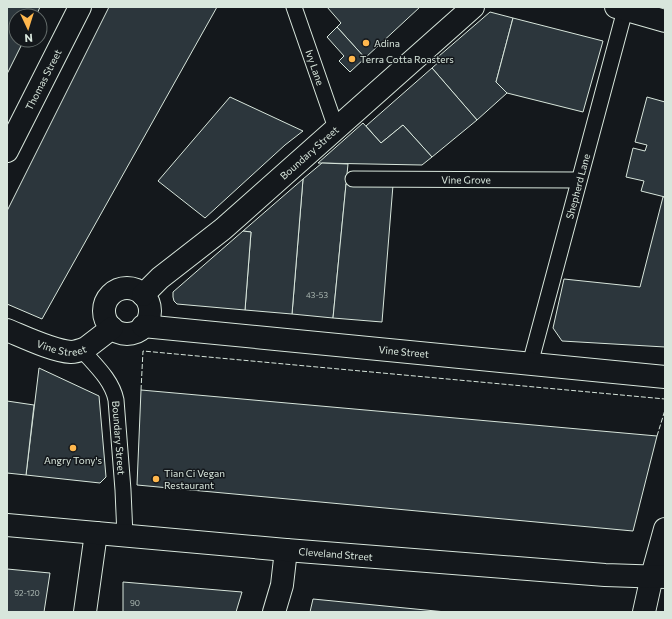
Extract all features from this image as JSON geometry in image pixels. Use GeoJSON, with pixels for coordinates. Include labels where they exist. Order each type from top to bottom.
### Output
{"type":"FeatureCollection","features":[{"type":"Feature","properties":{"kind":"street","name":"Thomas Street"},"geometry":{"type":"LineString","coordinates":[[7,152],[80,7]]}},
{"type":"Feature","properties":{"kind":"street","name":"Boundary Street"},"geometry":{"type":"LineString","coordinates":[[143,295],[160,278],[223,229],[473,7]]}},
{"type":"Feature","properties":{"kind":"street"},"geometry":{"type":"LineString","coordinates":[[621,8],[665,21]]}},
{"type":"Feature","properties":{"kind":"street"},"geometry":{"type":"LineString","coordinates":[[128,288],[134,289],[143,295],[149,304],[150,309],[148,320],[143,326],[135,332],[129,333],[123,333],[112,328],[106,319],[104,307],[112,293],[117,290],[128,288]]}},
{"type":"Feature","properties":{"kind":"street","name":"Vine Street"},"geometry":{"type":"LineString","coordinates":[[143,326],[665,377]]}},
{"type":"Feature","properties":{"kind":"street","name":"Vine Street"},"geometry":{"type":"LineString","coordinates":[[7,330],[49,347],[64,351],[76,351],[86,348],[112,328]]}},
{"type":"Feature","properties":{"kind":"street","name":"Cleveland Street"},"geometry":{"type":"LineString","coordinates":[[7,525],[286,550],[605,575],[659,577]]}},
{"type":"Feature","properties":{"kind":"street"},"geometry":{"type":"LineString","coordinates":[[644,612],[659,577],[665,529]]}},
{"type":"Feature","properties":{"kind":"street"},"geometry":{"type":"LineString","coordinates":[[85,612],[96,533]]}},
{"type":"Feature","properties":{"kind":"street"},"geometry":{"type":"LineString","coordinates":[[274,612],[282,585],[286,550]]}},
{"type":"Feature","properties":{"kind":"lane","name":"Ivy Lane"},"geometry":{"type":"LineString","coordinates":[[294,7],[336,128]]}},
{"type":"Feature","properties":{"kind":"lane","name":"Shepherd Lane"},"geometry":{"type":"LineString","coordinates":[[530,364],[579,180],[621,8]]}},
{"type":"Feature","properties":{"kind":"lane","name":"Vine Grove"},"geometry":{"type":"LineString","coordinates":[[353,179],[579,180]]}},
{"type":"Feature","properties":{"kind":"lane","name":"Boundary Street"},"geometry":{"type":"LineString","coordinates":[[82,350],[107,380],[113,390],[116,400],[125,536]]}},
{"type":"Feature","properties":{"kind":"building"},"geometry":{"type":"Polygon","coordinates":[[[7,7],[40,7],[8,8],[8,48],[20,48],[7,74],[7,7]]]}},
{"type":"Feature","properties":{"kind":"building"},"geometry":{"type":"Polygon","coordinates":[[[109,7],[217,7],[42,319],[7,304],[7,211],[109,7]]]}},
{"type":"Feature","properties":{"kind":"building","name":"Adina"},"geometry":{"type":"Polygon","coordinates":[[[327,7],[420,7],[365,58],[337,27],[341,23],[327,7]]]}},
{"type":"Feature","properties":{"kind":"building"},"geometry":{"type":"Polygon","coordinates":[[[490,12],[513,18],[496,82],[507,93],[477,120],[432,68],[442,59],[439,56],[490,12]]]}},
{"type":"Feature","properties":{"kind":"building"},"geometry":{"type":"Polygon","coordinates":[[[513,18],[603,41],[583,112],[507,93],[496,82],[513,18]]]}},
{"type":"Feature","properties":{"kind":"building"},"geometry":{"type":"Polygon","coordinates":[[[337,27],[365,58],[350,72],[339,61],[344,56],[327,37],[337,27]]]}},
{"type":"Feature","properties":{"kind":"building"},"geometry":{"type":"Polygon","coordinates":[[[432,68],[477,120],[432,157],[403,125],[381,143],[366,126],[432,68]]]}},
{"type":"Feature","properties":{"kind":"building"},"geometry":{"type":"Polygon","coordinates":[[[230,97],[303,131],[285,145],[205,218],[158,181],[230,97]]]}},
{"type":"Feature","properties":{"kind":"building"},"geometry":{"type":"Polygon","coordinates":[[[647,97],[665,102],[665,197],[641,191],[644,181],[626,177],[633,148],[645,151],[647,145],[635,142],[647,97]]]}},
{"type":"Feature","properties":{"kind":"building"},"geometry":{"type":"Polygon","coordinates":[[[363,123],[381,143],[403,125],[432,157],[422,165],[318,163],[363,123]]]}},
{"type":"Feature","properties":{"kind":"building"},"geometry":{"type":"Polygon","coordinates":[[[322,163],[348,164],[333,318],[292,314],[303,179],[322,163]]]}},
{"type":"Feature","properties":{"kind":"building"},"geometry":{"type":"Polygon","coordinates":[[[303,179],[292,314],[245,310],[251,232],[243,231],[303,179]]]}},
{"type":"Feature","properties":{"kind":"building"},"geometry":{"type":"Polygon","coordinates":[[[346,184],[393,185],[382,322],[333,318],[346,184]]]}},
{"type":"Feature","properties":{"kind":"building"},"geometry":{"type":"Polygon","coordinates":[[[663,197],[665,197],[665,347],[562,341],[553,328],[564,279],[640,287],[663,197]]]}},
{"type":"Feature","properties":{"kind":"building"},"geometry":{"type":"Polygon","coordinates":[[[243,231],[251,232],[245,310],[177,304],[174,301],[173,292],[243,231]]]}},
{"type":"Feature","properties":{"kind":"building"},"geometry":{"type":"Polygon","coordinates":[[[39,368],[99,396],[106,477],[100,483],[26,475],[39,368]]]}},
{"type":"Feature","properties":{"kind":"building"},"geometry":{"type":"Polygon","coordinates":[[[141,390],[657,436],[633,531],[137,485],[141,390]]]}},
{"type":"Feature","properties":{"kind":"building"},"geometry":{"type":"Polygon","coordinates":[[[7,401],[34,405],[26,475],[7,473],[7,401]]]}},
{"type":"Feature","properties":{"kind":"building"},"geometry":{"type":"Polygon","coordinates":[[[7,569],[50,573],[44,612],[7,612],[7,569]]]}},
{"type":"Feature","properties":{"kind":"building"},"geometry":{"type":"Polygon","coordinates":[[[123,582],[242,592],[236,612],[123,612],[123,582]]]}},
{"type":"Feature","properties":{"kind":"building"},"geometry":{"type":"Polygon","coordinates":[[[313,599],[446,612],[310,612],[313,599]]]}},
{"type":"Feature","properties":{"kind":"fence"},"geometry":{"type":"LineString","coordinates":[[141,390],[143,351],[665,399]]}},
{"type":"Feature","properties":{"kind":"fence"},"geometry":{"type":"LineString","coordinates":[[657,436],[665,410]]}},
{"type":"Feature","properties":{"kind":"place","name":"Adina"},"geometry":{"type":"Point","coordinates":[366,43]}},
{"type":"Feature","properties":{"kind":"place","name":"Terra Cotta Roasters"},"geometry":{"type":"Point","coordinates":[352,59]}},
{"type":"Feature","properties":{"kind":"place","name":"Angry Tony's"},"geometry":{"type":"Point","coordinates":[73,448]}},
{"type":"Feature","properties":{"kind":"place","name":"Tian Ci Vegan Restaurant"},"geometry":{"type":"Point","coordinates":[156,479]}}]}
